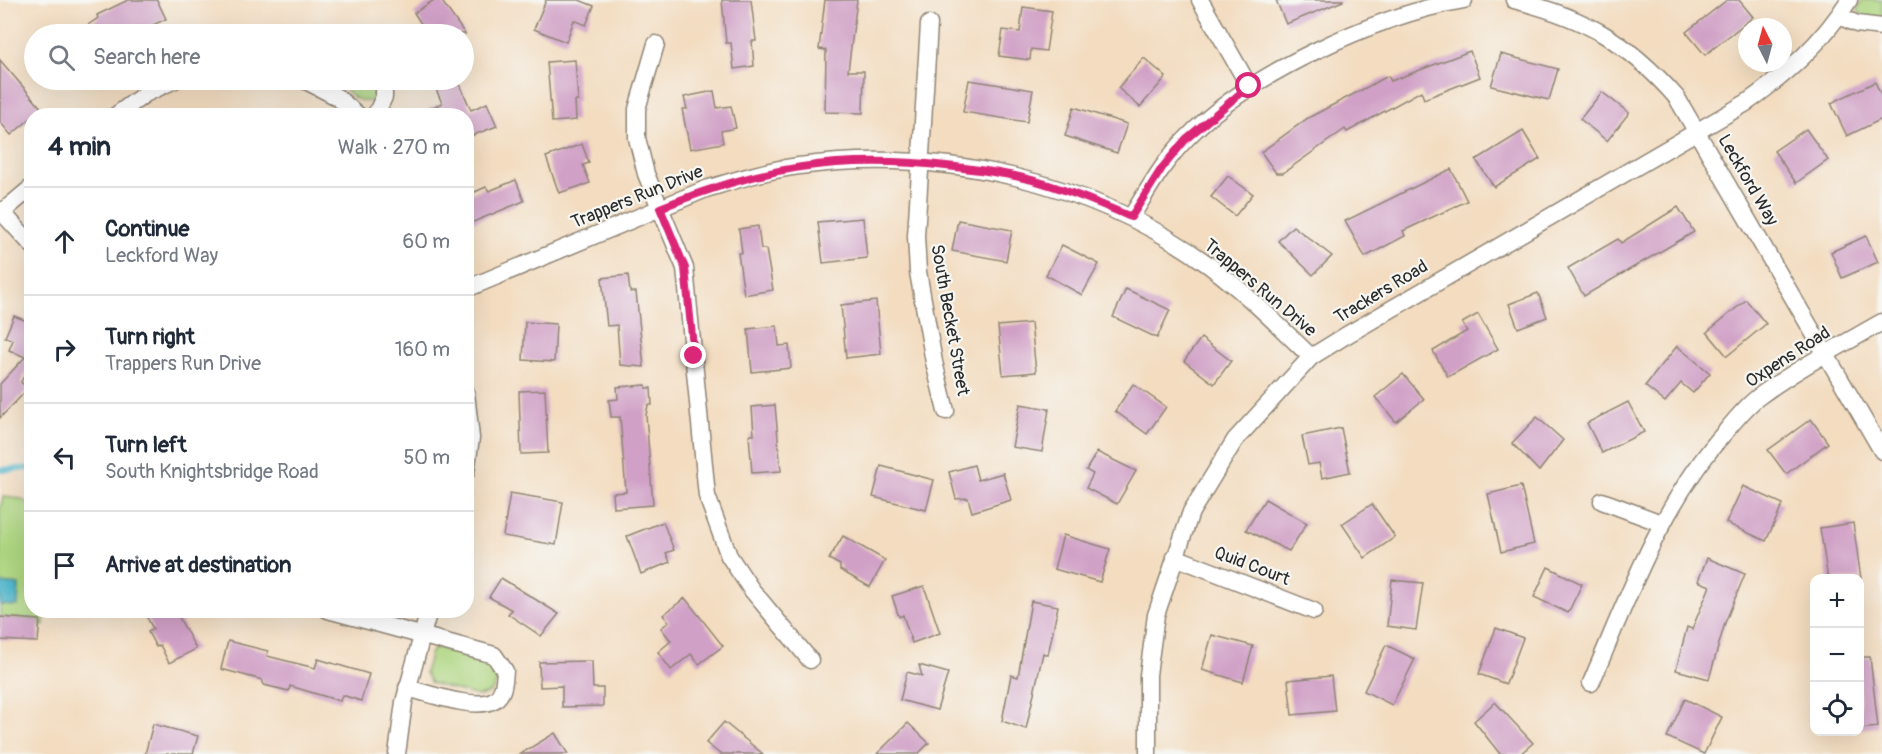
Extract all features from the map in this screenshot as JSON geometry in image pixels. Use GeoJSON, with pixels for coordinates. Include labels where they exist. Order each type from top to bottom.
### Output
{"type":"FeatureCollection","features":[{"type":"Feature","properties":{"kind":"street"},"geometry":{"type":"LineString","coordinates":[[1200,0],[1249,86]]}},
{"type":"Feature","properties":{"kind":"street"},"geometry":{"type":"LineString","coordinates":[[1131,217],[1162,168],[1186,139],[1249,86],[1386,20],[1414,10],[1464,0]]}},
{"type":"Feature","properties":{"kind":"street","name":"Leckford Way"},"geometry":{"type":"LineString","coordinates":[[1514,0],[1566,14],[1597,29],[1628,50],[1654,72],[1677,98],[1882,451]]}},
{"type":"Feature","properties":{"kind":"street","name":"Trackers Road"},"geometry":{"type":"LineString","coordinates":[[1148,754],[1148,675],[1156,615],[1191,512],[1235,440],[1311,357],[1377,316],[1698,131],[1782,77],[1824,36],[1849,0]]}},
{"type":"Feature","properties":{"kind":"street"},"geometry":{"type":"LineString","coordinates":[[1839,16],[1857,24],[1882,27]]}},
{"type":"Feature","properties":{"kind":"street","name":"South Becket Street"},"geometry":{"type":"LineString","coordinates":[[929,24],[916,236],[918,272],[934,362],[946,411]]}},
{"type":"Feature","properties":{"kind":"street"},"geometry":{"type":"LineString","coordinates":[[656,44],[643,86],[636,123],[638,150],[685,268],[689,289],[704,476],[713,515],[720,537],[740,573],[810,660]]}},
{"type":"Feature","properties":{"kind":"street"},"geometry":{"type":"LineString","coordinates":[[126,108],[154,90]]}},
{"type":"Feature","properties":{"kind":"street"},"geometry":{"type":"LineString","coordinates":[[330,90],[350,108]]}},
{"type":"Feature","properties":{"kind":"street"},"geometry":{"type":"LineString","coordinates":[[379,108],[384,97],[384,90]]}},
{"type":"Feature","properties":{"kind":"street","name":"Trappers Run Drive"},"geometry":{"type":"LineString","coordinates":[[474,286],[706,189],[797,166],[876,160],[920,163],[975,169],[1032,180],[1081,196],[1131,217],[1209,266],[1311,357]]}},
{"type":"Feature","properties":{"kind":"street"},"geometry":{"type":"LineString","coordinates":[[24,193],[1,212],[24,236]]}},
{"type":"Feature","properties":{"kind":"street","name":"Oxpens Road"},"geometry":{"type":"LineString","coordinates":[[1591,683],[1661,523],[1684,485],[1714,444],[1756,399],[1825,354],[1882,322]]}},
{"type":"Feature","properties":{"kind":"street"},"geometry":{"type":"LineString","coordinates":[[1602,501],[1661,523]]}},
{"type":"Feature","properties":{"kind":"street","name":"Quid Court"},"geometry":{"type":"LineString","coordinates":[[1175,557],[1314,611]]}},
{"type":"Feature","properties":{"kind":"street"},"geometry":{"type":"LineString","coordinates":[[357,618],[494,655],[505,671],[503,688],[495,700],[481,705],[407,688]]}},
{"type":"Feature","properties":{"kind":"street"},"geometry":{"type":"LineString","coordinates":[[397,754],[399,723],[427,618]]}},
{"type":"Feature","properties":{"kind":"green space"},"geometry":{"type":"Polygon","coordinates":[[[1862,0],[1882,0],[1882,18],[1872,20],[1860,13],[1857,10],[1862,0]]]}},
{"type":"Feature","properties":{"kind":"green space"},"geometry":{"type":"Polygon","coordinates":[[[377,90],[377,98],[367,102],[361,101],[346,91],[377,90]]]}},
{"type":"Feature","properties":{"kind":"green space"},"geometry":{"type":"Polygon","coordinates":[[[3,497],[24,501],[24,618],[44,618],[44,625],[39,624],[39,620],[0,617],[0,509],[3,497]]]}},
{"type":"Feature","properties":{"kind":"green space"},"geometry":{"type":"Polygon","coordinates":[[[436,647],[492,663],[498,676],[494,688],[487,694],[478,696],[431,683],[425,673],[431,652],[436,647]]]}},
{"type":"Feature","properties":{"kind":"water"},"geometry":{"type":"Polygon","coordinates":[[[0,583],[19,585],[18,606],[0,605],[0,583]]]}},
{"type":"Feature","properties":{"kind":"building"},"geometry":{"type":"Polygon","coordinates":[[[128,0],[157,0],[166,19],[155,24],[89,24],[98,18],[97,15],[128,0]]]}},
{"type":"Feature","properties":{"kind":"building"},"geometry":{"type":"Polygon","coordinates":[[[434,0],[441,0],[458,24],[421,24],[414,13],[434,0]]]}},
{"type":"Feature","properties":{"kind":"building"},"geometry":{"type":"Polygon","coordinates":[[[546,0],[579,0],[594,6],[586,25],[574,20],[566,42],[534,29],[546,0]]]}},
{"type":"Feature","properties":{"kind":"building"},"geometry":{"type":"Polygon","coordinates":[[[722,0],[751,0],[756,41],[752,41],[754,66],[734,69],[731,43],[726,43],[722,0]]]}},
{"type":"Feature","properties":{"kind":"building"},"geometry":{"type":"Polygon","coordinates":[[[825,0],[857,0],[848,71],[864,71],[863,113],[825,112],[826,50],[819,49],[825,0]]]}},
{"type":"Feature","properties":{"kind":"building"},"geometry":{"type":"Polygon","coordinates":[[[1276,0],[1343,0],[1343,1],[1286,24],[1276,0]]]}},
{"type":"Feature","properties":{"kind":"building"},"geometry":{"type":"Polygon","coordinates":[[[1727,0],[1739,0],[1753,17],[1738,18],[1738,29],[1705,55],[1686,32],[1727,0]]]}},
{"type":"Feature","properties":{"kind":"building"},"geometry":{"type":"Polygon","coordinates":[[[1023,7],[1052,11],[1046,51],[1031,49],[1030,60],[999,56],[1003,30],[1020,32],[1023,7]]]}},
{"type":"Feature","properties":{"kind":"building"},"geometry":{"type":"Polygon","coordinates":[[[1470,51],[1480,77],[1424,99],[1421,91],[1347,132],[1345,129],[1283,173],[1276,173],[1261,152],[1308,118],[1388,76],[1391,81],[1470,51]]]}},
{"type":"Feature","properties":{"kind":"building"},"geometry":{"type":"Polygon","coordinates":[[[1501,54],[1558,69],[1549,100],[1491,86],[1501,54]]]}},
{"type":"Feature","properties":{"kind":"building"},"geometry":{"type":"Polygon","coordinates":[[[1144,58],[1166,77],[1140,107],[1118,88],[1144,58]]]}},
{"type":"Feature","properties":{"kind":"building"},"geometry":{"type":"Polygon","coordinates":[[[0,60],[41,108],[24,108],[24,124],[11,135],[0,122],[0,60]]]}},
{"type":"Feature","properties":{"kind":"building"},"geometry":{"type":"Polygon","coordinates":[[[575,60],[578,101],[575,101],[576,120],[552,122],[547,62],[575,60]]]}},
{"type":"Feature","properties":{"kind":"building"},"geometry":{"type":"Polygon","coordinates":[[[969,80],[1033,90],[1027,122],[963,112],[969,80]]]}},
{"type":"Feature","properties":{"kind":"building"},"geometry":{"type":"Polygon","coordinates":[[[1875,82],[1882,97],[1882,119],[1847,136],[1831,103],[1875,82]]]}},
{"type":"Feature","properties":{"kind":"building"},"geometry":{"type":"Polygon","coordinates":[[[436,90],[462,90],[470,108],[430,108],[442,103],[436,90]]]}},
{"type":"Feature","properties":{"kind":"building"},"geometry":{"type":"Polygon","coordinates":[[[714,91],[717,108],[731,106],[736,128],[721,131],[723,143],[690,149],[682,109],[687,109],[684,97],[714,91]]]}},
{"type":"Feature","properties":{"kind":"building"},"geometry":{"type":"Polygon","coordinates":[[[1602,92],[1629,113],[1607,141],[1580,119],[1602,92]]]}},
{"type":"Feature","properties":{"kind":"building"},"geometry":{"type":"Polygon","coordinates":[[[487,103],[497,126],[474,135],[474,109],[487,103]]]}},
{"type":"Feature","properties":{"kind":"building"},"geometry":{"type":"Polygon","coordinates":[[[1074,107],[1127,124],[1117,153],[1065,136],[1074,107]]]}},
{"type":"Feature","properties":{"kind":"building"},"geometry":{"type":"Polygon","coordinates":[[[1806,129],[1828,160],[1796,183],[1774,151],[1806,129]]]}},
{"type":"Feature","properties":{"kind":"building"},"geometry":{"type":"Polygon","coordinates":[[[1523,131],[1540,159],[1494,187],[1476,160],[1523,131]]]}},
{"type":"Feature","properties":{"kind":"building"},"geometry":{"type":"Polygon","coordinates":[[[582,144],[589,163],[583,165],[590,183],[559,193],[546,157],[582,144]]]}},
{"type":"Feature","properties":{"kind":"building"},"geometry":{"type":"Polygon","coordinates":[[[1451,169],[1467,201],[1403,231],[1405,236],[1365,257],[1345,221],[1451,169]]]}},
{"type":"Feature","properties":{"kind":"building"},"geometry":{"type":"Polygon","coordinates":[[[1228,176],[1253,194],[1235,216],[1211,197],[1228,176]]]}},
{"type":"Feature","properties":{"kind":"building"},"geometry":{"type":"Polygon","coordinates":[[[516,180],[524,201],[474,222],[474,192],[486,187],[489,191],[516,180]]]}},
{"type":"Feature","properties":{"kind":"building"},"geometry":{"type":"Polygon","coordinates":[[[1678,207],[1694,232],[1584,296],[1568,268],[1618,239],[1621,243],[1678,207]]]}},
{"type":"Feature","properties":{"kind":"building"},"geometry":{"type":"Polygon","coordinates":[[[863,218],[867,258],[823,263],[818,222],[863,218]]]}},
{"type":"Feature","properties":{"kind":"building"},"geometry":{"type":"Polygon","coordinates":[[[958,220],[1012,230],[1006,261],[952,251],[958,220]]]}},
{"type":"Feature","properties":{"kind":"building"},"geometry":{"type":"Polygon","coordinates":[[[758,226],[761,249],[766,249],[773,290],[744,295],[738,253],[742,253],[739,229],[758,226]]]}},
{"type":"Feature","properties":{"kind":"building"},"geometry":{"type":"Polygon","coordinates":[[[1293,226],[1332,256],[1313,275],[1278,241],[1293,226]]]}},
{"type":"Feature","properties":{"kind":"building"},"geometry":{"type":"Polygon","coordinates":[[[1866,236],[1878,262],[1842,278],[1831,252],[1866,236]]]}},
{"type":"Feature","properties":{"kind":"building"},"geometry":{"type":"Polygon","coordinates":[[[1062,245],[1099,264],[1082,295],[1046,275],[1062,245]]]}},
{"type":"Feature","properties":{"kind":"building"},"geometry":{"type":"Polygon","coordinates":[[[628,275],[630,292],[636,292],[644,367],[620,365],[617,325],[607,326],[602,278],[628,275]]]}},
{"type":"Feature","properties":{"kind":"building"},"geometry":{"type":"Polygon","coordinates":[[[1126,289],[1170,310],[1157,338],[1113,317],[1126,289]]]}},
{"type":"Feature","properties":{"kind":"building"},"geometry":{"type":"Polygon","coordinates":[[[1538,293],[1547,317],[1518,328],[1509,304],[1538,293]]]}},
{"type":"Feature","properties":{"kind":"building"},"geometry":{"type":"Polygon","coordinates":[[[1746,300],[1766,324],[1727,356],[1707,332],[1746,300]]]}},
{"type":"Feature","properties":{"kind":"building"},"geometry":{"type":"Polygon","coordinates":[[[876,301],[881,354],[846,358],[841,305],[876,301]]]}},
{"type":"Feature","properties":{"kind":"building"},"geometry":{"type":"Polygon","coordinates":[[[1478,314],[1498,349],[1448,377],[1433,351],[1467,331],[1462,323],[1478,314]]]}},
{"type":"Feature","properties":{"kind":"building"},"geometry":{"type":"Polygon","coordinates":[[[14,316],[24,320],[24,357],[9,350],[13,340],[5,337],[14,316]]]}},
{"type":"Feature","properties":{"kind":"building"},"geometry":{"type":"Polygon","coordinates":[[[525,322],[556,324],[554,362],[523,360],[525,322]]]}},
{"type":"Feature","properties":{"kind":"building"},"geometry":{"type":"Polygon","coordinates":[[[1031,323],[1036,372],[1003,375],[998,326],[1031,323]]]}},
{"type":"Feature","properties":{"kind":"building"},"geometry":{"type":"Polygon","coordinates":[[[777,326],[779,346],[789,345],[791,368],[752,372],[748,329],[777,326]]]}},
{"type":"Feature","properties":{"kind":"building"},"geometry":{"type":"Polygon","coordinates":[[[1201,338],[1231,361],[1214,384],[1184,361],[1201,338]]]}},
{"type":"Feature","properties":{"kind":"building"},"geometry":{"type":"Polygon","coordinates":[[[1677,346],[1710,373],[1693,393],[1681,383],[1665,402],[1645,386],[1677,346]]]}},
{"type":"Feature","properties":{"kind":"building"},"geometry":{"type":"Polygon","coordinates":[[[24,358],[24,376],[21,382],[24,385],[24,393],[0,418],[0,384],[24,358]]]}},
{"type":"Feature","properties":{"kind":"building"},"geometry":{"type":"Polygon","coordinates":[[[1403,374],[1424,399],[1396,422],[1375,397],[1403,374]]]}},
{"type":"Feature","properties":{"kind":"building"},"geometry":{"type":"Polygon","coordinates":[[[1133,384],[1166,407],[1147,434],[1115,411],[1133,384]]]}},
{"type":"Feature","properties":{"kind":"building"},"geometry":{"type":"Polygon","coordinates":[[[646,385],[646,388],[651,388],[652,405],[648,405],[646,415],[653,505],[614,508],[613,493],[626,492],[620,417],[611,417],[609,400],[618,399],[617,387],[646,385]]]}},
{"type":"Feature","properties":{"kind":"building"},"geometry":{"type":"Polygon","coordinates":[[[545,390],[548,453],[521,454],[519,391],[545,390]]]}},
{"type":"Feature","properties":{"kind":"building"},"geometry":{"type":"Polygon","coordinates":[[[1628,402],[1644,432],[1602,453],[1587,423],[1628,402]]]}},
{"type":"Feature","properties":{"kind":"building"},"geometry":{"type":"Polygon","coordinates":[[[1020,404],[1049,409],[1042,452],[1012,447],[1020,404]]]}},
{"type":"Feature","properties":{"kind":"building"},"geometry":{"type":"Polygon","coordinates":[[[775,405],[781,471],[752,473],[749,435],[754,435],[752,407],[775,405]]]}},
{"type":"Feature","properties":{"kind":"building"},"geometry":{"type":"Polygon","coordinates":[[[1537,417],[1563,440],[1539,471],[1512,443],[1537,417]]]}},
{"type":"Feature","properties":{"kind":"building"},"geometry":{"type":"Polygon","coordinates":[[[1811,419],[1828,443],[1786,474],[1768,450],[1811,419]]]}},
{"type":"Feature","properties":{"kind":"building"},"geometry":{"type":"Polygon","coordinates":[[[1341,428],[1350,472],[1322,478],[1319,463],[1308,465],[1302,436],[1341,428]]]}},
{"type":"Feature","properties":{"kind":"building"},"geometry":{"type":"Polygon","coordinates":[[[1097,452],[1136,471],[1117,504],[1086,488],[1093,474],[1086,470],[1097,452]]]}},
{"type":"Feature","properties":{"kind":"building"},"geometry":{"type":"Polygon","coordinates":[[[974,465],[978,480],[1003,473],[1011,500],[972,512],[968,498],[956,499],[949,472],[974,465]]]}},
{"type":"Feature","properties":{"kind":"building"},"geometry":{"type":"Polygon","coordinates":[[[881,466],[934,480],[926,510],[873,497],[881,466]]]}},
{"type":"Feature","properties":{"kind":"building"},"geometry":{"type":"Polygon","coordinates":[[[1521,486],[1534,544],[1501,552],[1488,494],[1521,486]]]}},
{"type":"Feature","properties":{"kind":"building"},"geometry":{"type":"Polygon","coordinates":[[[1743,486],[1783,504],[1766,541],[1726,523],[1743,486]]]}},
{"type":"Feature","properties":{"kind":"building"},"geometry":{"type":"Polygon","coordinates":[[[510,493],[563,502],[556,545],[503,536],[510,493]]]}},
{"type":"Feature","properties":{"kind":"building"},"geometry":{"type":"Polygon","coordinates":[[[1265,499],[1307,523],[1289,551],[1246,530],[1265,499]]]}},
{"type":"Feature","properties":{"kind":"building"},"geometry":{"type":"Polygon","coordinates":[[[1372,504],[1395,537],[1365,558],[1342,524],[1372,504]]]}},
{"type":"Feature","properties":{"kind":"building"},"geometry":{"type":"Polygon","coordinates":[[[663,522],[674,550],[666,553],[670,562],[641,574],[627,536],[663,522]]]}},
{"type":"Feature","properties":{"kind":"building"},"geometry":{"type":"Polygon","coordinates":[[[1853,523],[1860,574],[1827,574],[1820,528],[1853,523]]]}},
{"type":"Feature","properties":{"kind":"building"},"geometry":{"type":"Polygon","coordinates":[[[1063,535],[1110,549],[1100,582],[1054,569],[1063,535]]]}},
{"type":"Feature","properties":{"kind":"building"},"geometry":{"type":"Polygon","coordinates":[[[843,536],[885,560],[870,587],[840,570],[840,565],[829,559],[843,536]]]}},
{"type":"Feature","properties":{"kind":"building"},"geometry":{"type":"Polygon","coordinates":[[[1707,558],[1745,574],[1725,623],[1709,679],[1676,670],[1687,627],[1692,629],[1710,586],[1698,581],[1707,558]]]}},
{"type":"Feature","properties":{"kind":"building"},"geometry":{"type":"Polygon","coordinates":[[[1548,567],[1582,584],[1568,613],[1534,597],[1548,567]]]}},
{"type":"Feature","properties":{"kind":"building"},"geometry":{"type":"Polygon","coordinates":[[[501,578],[559,614],[541,636],[508,614],[512,610],[489,597],[501,578]]]}},
{"type":"Feature","properties":{"kind":"building"},"geometry":{"type":"Polygon","coordinates":[[[1392,580],[1423,583],[1416,630],[1387,626],[1392,580]]]}},
{"type":"Feature","properties":{"kind":"building"},"geometry":{"type":"Polygon","coordinates":[[[924,586],[940,633],[912,643],[903,615],[899,617],[892,596],[924,586]]]}},
{"type":"Feature","properties":{"kind":"building"},"geometry":{"type":"Polygon","coordinates":[[[685,598],[723,646],[699,664],[691,654],[671,670],[658,652],[671,641],[661,628],[669,622],[663,615],[685,598]]]}},
{"type":"Feature","properties":{"kind":"building"},"geometry":{"type":"Polygon","coordinates":[[[1031,601],[1058,606],[1048,655],[1043,653],[1026,729],[1002,721],[1011,675],[1018,677],[1031,601]]]}},
{"type":"Feature","properties":{"kind":"building"},"geometry":{"type":"Polygon","coordinates":[[[0,617],[40,620],[38,642],[0,640],[0,617]]]}},
{"type":"Feature","properties":{"kind":"building"},"geometry":{"type":"Polygon","coordinates":[[[147,618],[179,618],[196,649],[169,663],[160,645],[156,647],[148,632],[153,629],[147,618]]]}},
{"type":"Feature","properties":{"kind":"building"},"geometry":{"type":"Polygon","coordinates":[[[1496,628],[1523,638],[1506,684],[1479,674],[1496,628]]]}},
{"type":"Feature","properties":{"kind":"building"},"geometry":{"type":"Polygon","coordinates":[[[1212,635],[1253,646],[1243,682],[1202,670],[1212,635]]]}},
{"type":"Feature","properties":{"kind":"building"},"geometry":{"type":"Polygon","coordinates":[[[228,641],[268,651],[267,656],[315,668],[318,659],[369,674],[361,701],[342,695],[340,701],[290,686],[289,691],[264,685],[262,680],[221,669],[228,641]]]}},
{"type":"Feature","properties":{"kind":"building"},"geometry":{"type":"Polygon","coordinates":[[[1386,645],[1415,659],[1392,705],[1364,691],[1386,645]]]}},
{"type":"Feature","properties":{"kind":"building"},"geometry":{"type":"Polygon","coordinates":[[[1864,657],[1870,657],[1878,727],[1864,729],[1864,657]]]}},
{"type":"Feature","properties":{"kind":"building"},"geometry":{"type":"Polygon","coordinates":[[[592,661],[593,688],[603,688],[603,706],[562,707],[562,686],[540,687],[539,662],[592,661]]]}},
{"type":"Feature","properties":{"kind":"building"},"geometry":{"type":"Polygon","coordinates":[[[919,665],[948,673],[937,710],[900,700],[907,672],[922,676],[919,665]]]}},
{"type":"Feature","properties":{"kind":"building"},"geometry":{"type":"Polygon","coordinates":[[[1331,676],[1335,711],[1292,715],[1288,680],[1331,676]]]}},
{"type":"Feature","properties":{"kind":"building"},"geometry":{"type":"Polygon","coordinates":[[[1685,699],[1722,717],[1704,754],[1667,737],[1685,699]]]}},
{"type":"Feature","properties":{"kind":"building"},"geometry":{"type":"Polygon","coordinates":[[[1495,702],[1533,743],[1520,754],[1500,754],[1474,721],[1495,702]]]}},
{"type":"Feature","properties":{"kind":"building"},"geometry":{"type":"Polygon","coordinates":[[[724,722],[763,754],[720,754],[706,743],[724,722]]]}},
{"type":"Feature","properties":{"kind":"building"},"geometry":{"type":"Polygon","coordinates":[[[908,723],[929,743],[918,754],[877,754],[908,723]]]}},
{"type":"Feature","properties":{"kind":"building"},"geometry":{"type":"Polygon","coordinates":[[[153,724],[198,736],[193,754],[145,754],[153,724]]]}},
{"type":"Feature","properties":{"kind":"building"},"geometry":{"type":"Polygon","coordinates":[[[555,733],[568,754],[520,754],[555,733]]]}},
{"type":"Feature","properties":{"kind":"waterway"},"geometry":{"type":"LineString","coordinates":[[0,470],[24,468]]}},
{"type":"Feature","properties":{"kind":"route"},"geometry":{"type":"LineString","coordinates":[[694,356],[689,289],[685,268],[660,208],[706,189],[770,171],[832,162],[876,160],[975,169],[1032,180],[1081,196],[1131,217],[1162,168],[1186,139],[1216,111],[1249,86]]}}]}
